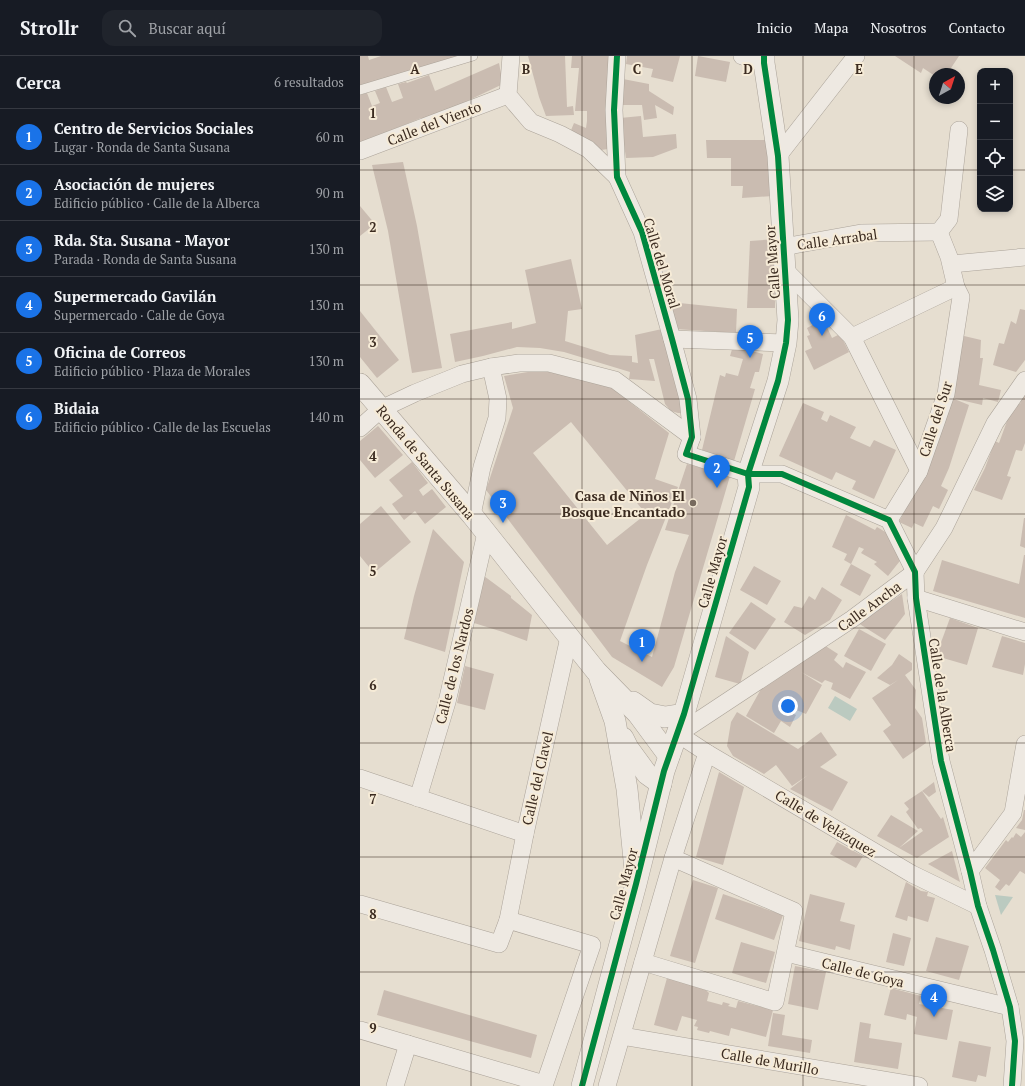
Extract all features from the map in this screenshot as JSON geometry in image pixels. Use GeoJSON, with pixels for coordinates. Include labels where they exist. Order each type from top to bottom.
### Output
{"type":"FeatureCollection","features":[{"type":"Feature","properties":{"kind":"street"},"geometry":{"type":"LineString","coordinates":[[511,56],[508,95],[531,122],[560,134],[588,149],[617,177]]}},
{"type":"Feature","properties":{"kind":"street","name":"Calle del Moral"},"geometry":{"type":"LineString","coordinates":[[617,56],[614,110],[617,177],[642,232],[688,399],[692,437],[686,454],[748,474]]}},
{"type":"Feature","properties":{"kind":"street"},"geometry":{"type":"LineString","coordinates":[[742,56],[764,59]]}},
{"type":"Feature","properties":{"kind":"street"},"geometry":{"type":"LineString","coordinates":[[778,156],[856,56]]}},
{"type":"Feature","properties":{"kind":"street","name":"Calle Mayor"},"geometry":{"type":"LineString","coordinates":[[582,1086],[661,784],[684,714],[749,487],[748,474],[778,381],[786,343],[788,320],[778,156],[764,59]]}},
{"type":"Feature","properties":{"kind":"street","name":"Calle del Viento"},"geometry":{"type":"LineString","coordinates":[[360,151],[508,95]]}},
{"type":"Feature","properties":{"kind":"street"},"geometry":{"type":"LineString","coordinates":[[939,232],[949,219],[959,130]]}},
{"type":"Feature","properties":{"kind":"street","name":"Calle Arrabal"},"geometry":{"type":"LineString","coordinates":[[783,247],[861,233],[939,232]]}},
{"type":"Feature","properties":{"kind":"street","name":"Calle del Sur"},"geometry":{"type":"LineString","coordinates":[[889,520],[918,471],[946,394],[961,297],[956,287],[952,264],[939,232]]}},
{"type":"Feature","properties":{"kind":"street"},"geometry":{"type":"LineString","coordinates":[[952,264],[1025,257]]}},
{"type":"Feature","properties":{"kind":"street"},"geometry":{"type":"LineString","coordinates":[[785,270],[852,336],[918,471]]}},
{"type":"Feature","properties":{"kind":"street"},"geometry":{"type":"LineString","coordinates":[[852,336],[956,287]]}},
{"type":"Feature","properties":{"kind":"street"},"geometry":{"type":"LineString","coordinates":[[672,338],[786,343]]}},
{"type":"Feature","properties":{"kind":"street"},"geometry":{"type":"LineString","coordinates":[[360,428],[381,409],[415,393],[462,374],[491,367],[519,363],[549,363],[615,380],[692,437]]}},
{"type":"Feature","properties":{"kind":"street"},"geometry":{"type":"LineString","coordinates":[[472,515],[482,467],[498,418],[498,399],[491,367]]}},
{"type":"Feature","properties":{"kind":"street","name":"Calle Ancha"},"geometry":{"type":"LineString","coordinates":[[678,734],[852,619],[915,572],[944,528],[995,423],[1025,380]]}},
{"type":"Feature","properties":{"kind":"street","name":"Ronda de Santa Susana"},"geometry":{"type":"LineString","coordinates":[[360,384],[472,515],[596,671],[638,714],[669,756]]}},
{"type":"Feature","properties":{"kind":"street"},"geometry":{"type":"LineString","coordinates":[[748,474],[782,474],[889,520]]}},
{"type":"Feature","properties":{"kind":"street","name":"Calle de la Alberca"},"geometry":{"type":"LineString","coordinates":[[889,520],[915,572],[916,598],[941,761],[978,906],[1010,1007],[1015,1041],[1012,1086]]}},
{"type":"Feature","properties":{"kind":"street","name":"Calle de los Nardos"},"geometry":{"type":"LineString","coordinates":[[418,798],[447,702],[486,533]]}},
{"type":"Feature","properties":{"kind":"street"},"geometry":{"type":"LineString","coordinates":[[916,598],[1025,632]]}},
{"type":"Feature","properties":{"kind":"street","name":"Calle del Clavel"},"geometry":{"type":"LineString","coordinates":[[360,904],[499,944],[508,920],[525,834],[569,637]]}},
{"type":"Feature","properties":{"kind":"street","name":"Ronda de Santa Susana"},"geometry":{"type":"LineString","coordinates":[[596,671],[615,721],[628,748],[647,774],[661,784]]}},
{"type":"Feature","properties":{"kind":"street","name":"Ronda de Santa Susana"},"geometry":{"type":"LineString","coordinates":[[616,691],[650,714],[665,717],[684,714]]}},
{"type":"Feature","properties":{"kind":"street","name":"Ronda de Santa Susana"},"geometry":{"type":"LineString","coordinates":[[615,721],[627,789],[636,884]]}},
{"type":"Feature","properties":{"kind":"street","name":"Calle de Velázquez"},"geometry":{"type":"LineString","coordinates":[[678,734],[707,753],[912,874],[978,906]]}},
{"type":"Feature","properties":{"kind":"street"},"geometry":{"type":"LineString","coordinates":[[970,871],[1013,814],[1025,744]]}},
{"type":"Feature","properties":{"kind":"street"},"geometry":{"type":"LineString","coordinates":[[607,1086],[673,858],[707,753]]}},
{"type":"Feature","properties":{"kind":"street"},"geometry":{"type":"LineString","coordinates":[[360,778],[525,834]]}},
{"type":"Feature","properties":{"kind":"street"},"geometry":{"type":"LineString","coordinates":[[643,962],[775,1002],[794,911],[673,858]]}},
{"type":"Feature","properties":{"kind":"street"},"geometry":{"type":"LineString","coordinates":[[360,1030],[544,1085],[592,945],[508,920]]}},
{"type":"Feature","properties":{"kind":"street","name":"Calle de Goya"},"geometry":{"type":"LineString","coordinates":[[786,953],[1010,1007]]}},
{"type":"Feature","properties":{"kind":"street","name":"Calle de Murillo"},"geometry":{"type":"LineString","coordinates":[[622,1036],[919,1086]]}},
{"type":"Feature","properties":{"kind":"street"},"geometry":{"type":"LineString","coordinates":[[395,1086],[408,1044]]}},
{"type":"Feature","properties":{"kind":"lane"},"geometry":{"type":"LineString","coordinates":[[360,90],[473,56]]}},
{"type":"Feature","properties":{"kind":"shaded area"},"geometry":{"type":"Polygon","coordinates":[[[835,696],[857,709],[850,721],[828,708],[835,696]]]}},
{"type":"Feature","properties":{"kind":"shaded area"},"geometry":{"type":"Polygon","coordinates":[[[995,895],[1013,897],[1001,915],[995,895]]]}},
{"type":"Feature","properties":{"kind":"building"},"geometry":{"type":"Polygon","coordinates":[[[360,56],[368,56],[369,60],[381,56],[462,56],[360,87],[360,56]]]}},
{"type":"Feature","properties":{"kind":"building"},"geometry":{"type":"Polygon","coordinates":[[[528,56],[565,56],[567,107],[573,106],[574,115],[546,116],[539,97],[528,56]]]}},
{"type":"Feature","properties":{"kind":"building"},"geometry":{"type":"Polygon","coordinates":[[[572,56],[610,56],[608,149],[601,150],[569,135],[574,123],[586,128],[587,121],[587,111],[575,111],[579,68],[571,68],[572,56]]]}},
{"type":"Feature","properties":{"kind":"building"},"geometry":{"type":"Polygon","coordinates":[[[627,56],[680,56],[673,82],[651,77],[653,69],[626,64],[627,56]]]}},
{"type":"Feature","properties":{"kind":"building"},"geometry":{"type":"Polygon","coordinates":[[[698,56],[730,62],[726,82],[695,76],[698,56]]]}},
{"type":"Feature","properties":{"kind":"building"},"geometry":{"type":"Polygon","coordinates":[[[895,56],[959,56],[951,68],[929,68],[929,72],[923,68],[921,73],[895,56]]]}},
{"type":"Feature","properties":{"kind":"building"},"geometry":{"type":"Polygon","coordinates":[[[499,63],[503,84],[463,103],[464,106],[422,121],[421,118],[360,145],[360,95],[367,93],[372,106],[380,103],[375,91],[386,87],[392,102],[403,98],[398,84],[407,83],[429,75],[435,91],[499,63]]]}},
{"type":"Feature","properties":{"kind":"building"},"geometry":{"type":"Polygon","coordinates":[[[623,79],[649,84],[649,91],[674,107],[673,115],[655,105],[657,118],[644,120],[642,105],[622,105],[623,79]]]}},
{"type":"Feature","properties":{"kind":"building"},"geometry":{"type":"Polygon","coordinates":[[[641,116],[643,137],[676,134],[677,148],[653,157],[626,158],[620,118],[641,116]]]}},
{"type":"Feature","properties":{"kind":"building"},"geometry":{"type":"Polygon","coordinates":[[[706,140],[769,140],[773,196],[742,198],[743,186],[731,186],[731,158],[707,158],[706,140]]]}},
{"type":"Feature","properties":{"kind":"building"},"geometry":{"type":"Polygon","coordinates":[[[403,162],[417,226],[442,368],[412,373],[388,231],[372,165],[403,162]]]}},
{"type":"Feature","properties":{"kind":"building"},"geometry":{"type":"Polygon","coordinates":[[[360,206],[375,224],[360,236],[360,206]]]}},
{"type":"Feature","properties":{"kind":"building"},"geometry":{"type":"Polygon","coordinates":[[[776,239],[775,308],[747,308],[750,241],[776,239]]]}},
{"type":"Feature","properties":{"kind":"building"},"geometry":{"type":"Polygon","coordinates":[[[571,259],[582,309],[568,311],[565,341],[610,355],[632,356],[632,362],[638,363],[635,335],[662,329],[684,413],[671,411],[665,404],[654,359],[649,359],[655,381],[629,379],[630,372],[564,352],[540,348],[517,347],[455,362],[450,334],[512,322],[512,329],[536,323],[525,270],[571,259]]]}},
{"type":"Feature","properties":{"kind":"building"},"geometry":{"type":"Polygon","coordinates":[[[670,302],[737,309],[736,333],[675,329],[670,302]]]}},
{"type":"Feature","properties":{"kind":"building"},"geometry":{"type":"Polygon","coordinates":[[[1020,309],[1025,310],[1025,360],[1016,372],[993,365],[999,343],[1004,344],[1011,321],[1016,324],[1020,309]]]}},
{"type":"Feature","properties":{"kind":"building"},"geometry":{"type":"Polygon","coordinates":[[[360,311],[399,360],[377,378],[360,357],[360,311]]]}},
{"type":"Feature","properties":{"kind":"building"},"geometry":{"type":"Polygon","coordinates":[[[820,321],[823,329],[827,327],[832,338],[840,334],[849,352],[814,370],[805,351],[812,348],[807,336],[810,335],[807,328],[820,321]]]}},
{"type":"Feature","properties":{"kind":"building"},"geometry":{"type":"Polygon","coordinates":[[[964,336],[981,340],[980,358],[983,358],[979,385],[1001,390],[998,402],[983,398],[982,405],[952,398],[964,336]]]}},
{"type":"Feature","properties":{"kind":"building"},"geometry":{"type":"Polygon","coordinates":[[[733,346],[763,354],[759,372],[755,372],[750,388],[755,389],[734,461],[702,450],[720,375],[725,377],[726,373],[738,376],[743,359],[730,356],[733,346]]]}},
{"type":"Feature","properties":{"kind":"building"},"geometry":{"type":"Polygon","coordinates":[[[540,370],[608,385],[669,433],[655,479],[678,487],[647,565],[620,641],[652,657],[675,572],[689,535],[665,530],[687,464],[730,476],[674,667],[662,687],[612,657],[486,490],[513,408],[504,376],[540,370]],[[571,422],[533,453],[607,545],[646,514],[571,422]]]}},
{"type":"Feature","properties":{"kind":"building"},"geometry":{"type":"Polygon","coordinates":[[[1025,388],[1025,443],[1022,451],[1016,450],[1007,476],[1011,477],[1002,500],[974,490],[985,468],[995,441],[999,443],[1014,402],[1020,404],[1025,388]]]}},
{"type":"Feature","properties":{"kind":"building"},"geometry":{"type":"Polygon","coordinates":[[[952,398],[969,405],[949,468],[941,486],[948,490],[939,509],[933,506],[923,527],[914,523],[912,528],[899,522],[922,477],[952,398]]]}},
{"type":"Feature","properties":{"kind":"building"},"geometry":{"type":"Polygon","coordinates":[[[803,403],[824,412],[821,419],[827,422],[830,415],[856,427],[850,438],[870,447],[874,440],[896,450],[874,499],[852,489],[856,481],[836,472],[832,480],[779,456],[803,403]]]}},
{"type":"Feature","properties":{"kind":"building"},"geometry":{"type":"Polygon","coordinates":[[[378,426],[403,455],[375,478],[360,460],[360,441],[378,426]]]}},
{"type":"Feature","properties":{"kind":"building"},"geometry":{"type":"Polygon","coordinates":[[[412,462],[428,483],[419,490],[423,496],[432,489],[446,507],[425,524],[415,511],[404,520],[392,504],[403,496],[389,480],[412,462]]]}},
{"type":"Feature","properties":{"kind":"building"},"geometry":{"type":"Polygon","coordinates":[[[381,506],[411,542],[374,573],[360,556],[360,524],[381,506]]]}},
{"type":"Feature","properties":{"kind":"building"},"geometry":{"type":"Polygon","coordinates":[[[846,515],[875,530],[877,527],[892,536],[903,557],[888,576],[874,564],[877,562],[861,553],[864,549],[859,547],[851,564],[844,560],[847,554],[832,547],[846,515]]]}},
{"type":"Feature","properties":{"kind":"building"},"geometry":{"type":"Polygon","coordinates":[[[1025,518],[1025,548],[1020,546],[1025,518]]]}},
{"type":"Feature","properties":{"kind":"building"},"geometry":{"type":"Polygon","coordinates":[[[433,529],[464,562],[445,652],[404,639],[414,596],[433,529]]]}},
{"type":"Feature","properties":{"kind":"building"},"geometry":{"type":"Polygon","coordinates":[[[1024,555],[1025,618],[933,591],[942,560],[1019,584],[1024,555]]]}},
{"type":"Feature","properties":{"kind":"building"},"geometry":{"type":"Polygon","coordinates":[[[851,564],[871,575],[860,596],[840,585],[851,564]]]}},
{"type":"Feature","properties":{"kind":"building"},"geometry":{"type":"Polygon","coordinates":[[[754,566],[781,581],[767,605],[740,590],[754,566]]]}},
{"type":"Feature","properties":{"kind":"building"},"geometry":{"type":"Polygon","coordinates":[[[484,576],[511,596],[511,598],[532,615],[527,641],[474,623],[484,576]]]}},
{"type":"Feature","properties":{"kind":"building"},"geometry":{"type":"Polygon","coordinates":[[[822,587],[842,600],[830,620],[805,635],[784,622],[794,606],[802,608],[809,596],[815,600],[822,587]]]}},
{"type":"Feature","properties":{"kind":"building"},"geometry":{"type":"Polygon","coordinates":[[[902,594],[905,614],[885,640],[858,623],[902,594]]]}},
{"type":"Feature","properties":{"kind":"building"},"geometry":{"type":"Polygon","coordinates":[[[751,602],[776,619],[755,650],[729,633],[751,602]]]}},
{"type":"Feature","properties":{"kind":"building"},"geometry":{"type":"Polygon","coordinates":[[[950,618],[978,628],[967,665],[936,656],[950,618]]]}},
{"type":"Feature","properties":{"kind":"building"},"geometry":{"type":"Polygon","coordinates":[[[859,629],[886,644],[871,671],[844,656],[859,629]]]}},
{"type":"Feature","properties":{"kind":"building"},"geometry":{"type":"Polygon","coordinates":[[[726,636],[749,652],[740,684],[715,677],[726,636]]]}},
{"type":"Feature","properties":{"kind":"building"},"geometry":{"type":"Polygon","coordinates":[[[1002,636],[1025,643],[1025,664],[1023,675],[992,667],[1002,636]]]}},
{"type":"Feature","properties":{"kind":"building"},"geometry":{"type":"Polygon","coordinates":[[[824,645],[838,654],[834,660],[843,668],[846,662],[866,672],[850,699],[831,689],[833,683],[825,680],[822,683],[801,672],[822,685],[806,714],[794,709],[792,713],[796,715],[790,727],[781,721],[774,733],[746,716],[761,689],[824,645]]]}},
{"type":"Feature","properties":{"kind":"building"},"geometry":{"type":"Polygon","coordinates":[[[899,654],[912,663],[912,670],[905,675],[916,690],[915,708],[922,718],[926,743],[903,759],[883,731],[891,725],[872,698],[898,680],[890,685],[877,678],[892,665],[899,654]]]}},
{"type":"Feature","properties":{"kind":"building"},"geometry":{"type":"Polygon","coordinates":[[[465,666],[494,674],[485,710],[457,703],[465,666]]]}},
{"type":"Feature","properties":{"kind":"building"},"geometry":{"type":"Polygon","coordinates":[[[737,712],[798,749],[821,732],[837,755],[820,767],[848,782],[832,811],[790,789],[808,775],[792,786],[776,765],[764,774],[733,756],[727,746],[731,722],[737,712]]]}},
{"type":"Feature","properties":{"kind":"building"},"geometry":{"type":"Polygon","coordinates":[[[719,772],[744,787],[723,865],[696,857],[719,772]]]}},
{"type":"Feature","properties":{"kind":"building"},"geometry":{"type":"Polygon","coordinates":[[[934,782],[936,792],[929,797],[922,791],[934,782]]]}},
{"type":"Feature","properties":{"kind":"building"},"geometry":{"type":"Polygon","coordinates":[[[922,791],[941,819],[943,817],[949,837],[917,858],[877,836],[891,815],[918,831],[899,848],[923,831],[921,828],[918,829],[906,812],[909,809],[904,803],[922,791]]]}},
{"type":"Feature","properties":{"kind":"building"},"geometry":{"type":"Polygon","coordinates":[[[1024,810],[1025,830],[1016,828],[1022,820],[1024,810]]]}},
{"type":"Feature","properties":{"kind":"building"},"geometry":{"type":"Polygon","coordinates":[[[1025,832],[1025,874],[1020,871],[1009,886],[1006,884],[1000,891],[995,887],[1000,880],[985,868],[1006,840],[1008,842],[1016,833],[1021,837],[1025,832]]]}},
{"type":"Feature","properties":{"kind":"building"},"geometry":{"type":"Polygon","coordinates":[[[837,842],[863,856],[856,868],[830,854],[837,842]]]}},
{"type":"Feature","properties":{"kind":"building"},"geometry":{"type":"Polygon","coordinates":[[[952,851],[960,882],[928,864],[952,851]]]}},
{"type":"Feature","properties":{"kind":"building"},"geometry":{"type":"Polygon","coordinates":[[[693,880],[718,888],[695,963],[670,956],[693,880]]]}},
{"type":"Feature","properties":{"kind":"building"},"geometry":{"type":"Polygon","coordinates":[[[906,882],[921,891],[928,892],[927,896],[935,898],[928,922],[908,916],[907,921],[895,917],[906,882]]]}},
{"type":"Feature","properties":{"kind":"building"},"geometry":{"type":"Polygon","coordinates":[[[723,894],[783,915],[774,940],[715,919],[723,894]]]}},
{"type":"Feature","properties":{"kind":"building"},"geometry":{"type":"Polygon","coordinates":[[[810,894],[845,903],[840,921],[855,925],[850,950],[836,946],[835,950],[799,941],[810,894]]]}},
{"type":"Feature","properties":{"kind":"building"},"geometry":{"type":"Polygon","coordinates":[[[893,933],[911,938],[904,966],[886,962],[893,933]]]}},
{"type":"Feature","properties":{"kind":"building"},"geometry":{"type":"Polygon","coordinates":[[[936,937],[969,946],[959,980],[926,971],[936,937]]]}},
{"type":"Feature","properties":{"kind":"building"},"geometry":{"type":"Polygon","coordinates":[[[741,942],[775,952],[766,983],[732,973],[741,942]]]}},
{"type":"Feature","properties":{"kind":"building"},"geometry":{"type":"Polygon","coordinates":[[[795,966],[826,972],[818,1010],[788,1004],[795,966]]]}},
{"type":"Feature","properties":{"kind":"building"},"geometry":{"type":"Polygon","coordinates":[[[667,978],[706,990],[709,993],[707,1001],[722,1005],[723,1002],[730,1004],[728,1006],[736,1008],[738,1001],[773,1010],[766,1037],[731,1028],[729,1036],[710,1031],[709,1033],[697,1030],[698,1027],[694,1026],[697,1020],[682,1016],[677,1031],[654,1025],[667,978]]]}},
{"type":"Feature","properties":{"kind":"building"},"geometry":{"type":"Polygon","coordinates":[[[891,988],[921,996],[919,1004],[953,1010],[947,1040],[914,1034],[917,1017],[907,1014],[906,1020],[884,1015],[891,988]]]}},
{"type":"Feature","properties":{"kind":"building"},"geometry":{"type":"Polygon","coordinates":[[[384,990],[537,1035],[531,1058],[377,1015],[384,990]]]}},
{"type":"Feature","properties":{"kind":"building"},"geometry":{"type":"Polygon","coordinates":[[[773,1013],[785,1015],[782,1035],[812,1040],[810,1053],[768,1046],[773,1013]]]}},
{"type":"Feature","properties":{"kind":"building"},"geometry":{"type":"Polygon","coordinates":[[[860,1022],[871,1024],[869,1038],[902,1043],[898,1069],[854,1062],[860,1022]]]}},
{"type":"Feature","properties":{"kind":"building"},"geometry":{"type":"Polygon","coordinates":[[[959,1041],[991,1047],[986,1077],[978,1075],[976,1082],[952,1077],[959,1041]]]}},
{"type":"Feature","properties":{"kind":"cycle path"},"geometry":{"type":"LineString","coordinates":[[617,56],[614,110],[617,177],[642,232],[688,399],[692,437],[686,454],[748,474],[782,474],[889,520],[915,572],[916,598],[941,761],[978,906],[1010,1007],[1015,1041],[1012,1086]]}},
{"type":"Feature","properties":{"kind":"cycle path"},"geometry":{"type":"LineString","coordinates":[[582,1086],[636,884],[664,771],[684,714],[749,487],[748,474],[778,381],[786,343],[788,320],[778,156],[764,56]]}},
{"type":"Feature","properties":{"kind":"place","name":"Bidaia"},"geometry":{"type":"Point","coordinates":[822,336]}},
{"type":"Feature","properties":{"kind":"place","name":"Oficina de Correos"},"geometry":{"type":"Point","coordinates":[750,358]}},
{"type":"Feature","properties":{"kind":"place","name":"Asociación de mujeres"},"geometry":{"type":"Point","coordinates":[717,488]}},
{"type":"Feature","properties":{"kind":"place","name":"Casa de Niños El Bosque Encantado"},"geometry":{"type":"Point","coordinates":[693,503]}},
{"type":"Feature","properties":{"kind":"place","name":"Rda. Sta. Susana - Mayor"},"geometry":{"type":"Point","coordinates":[503,523]}},
{"type":"Feature","properties":{"kind":"place","name":"Centro de Servicios Sociales"},"geometry":{"type":"Point","coordinates":[642,662]}},
{"type":"Feature","properties":{"kind":"place","name":"Supermercado Gavilán"},"geometry":{"type":"Point","coordinates":[934,1017]}}]}
